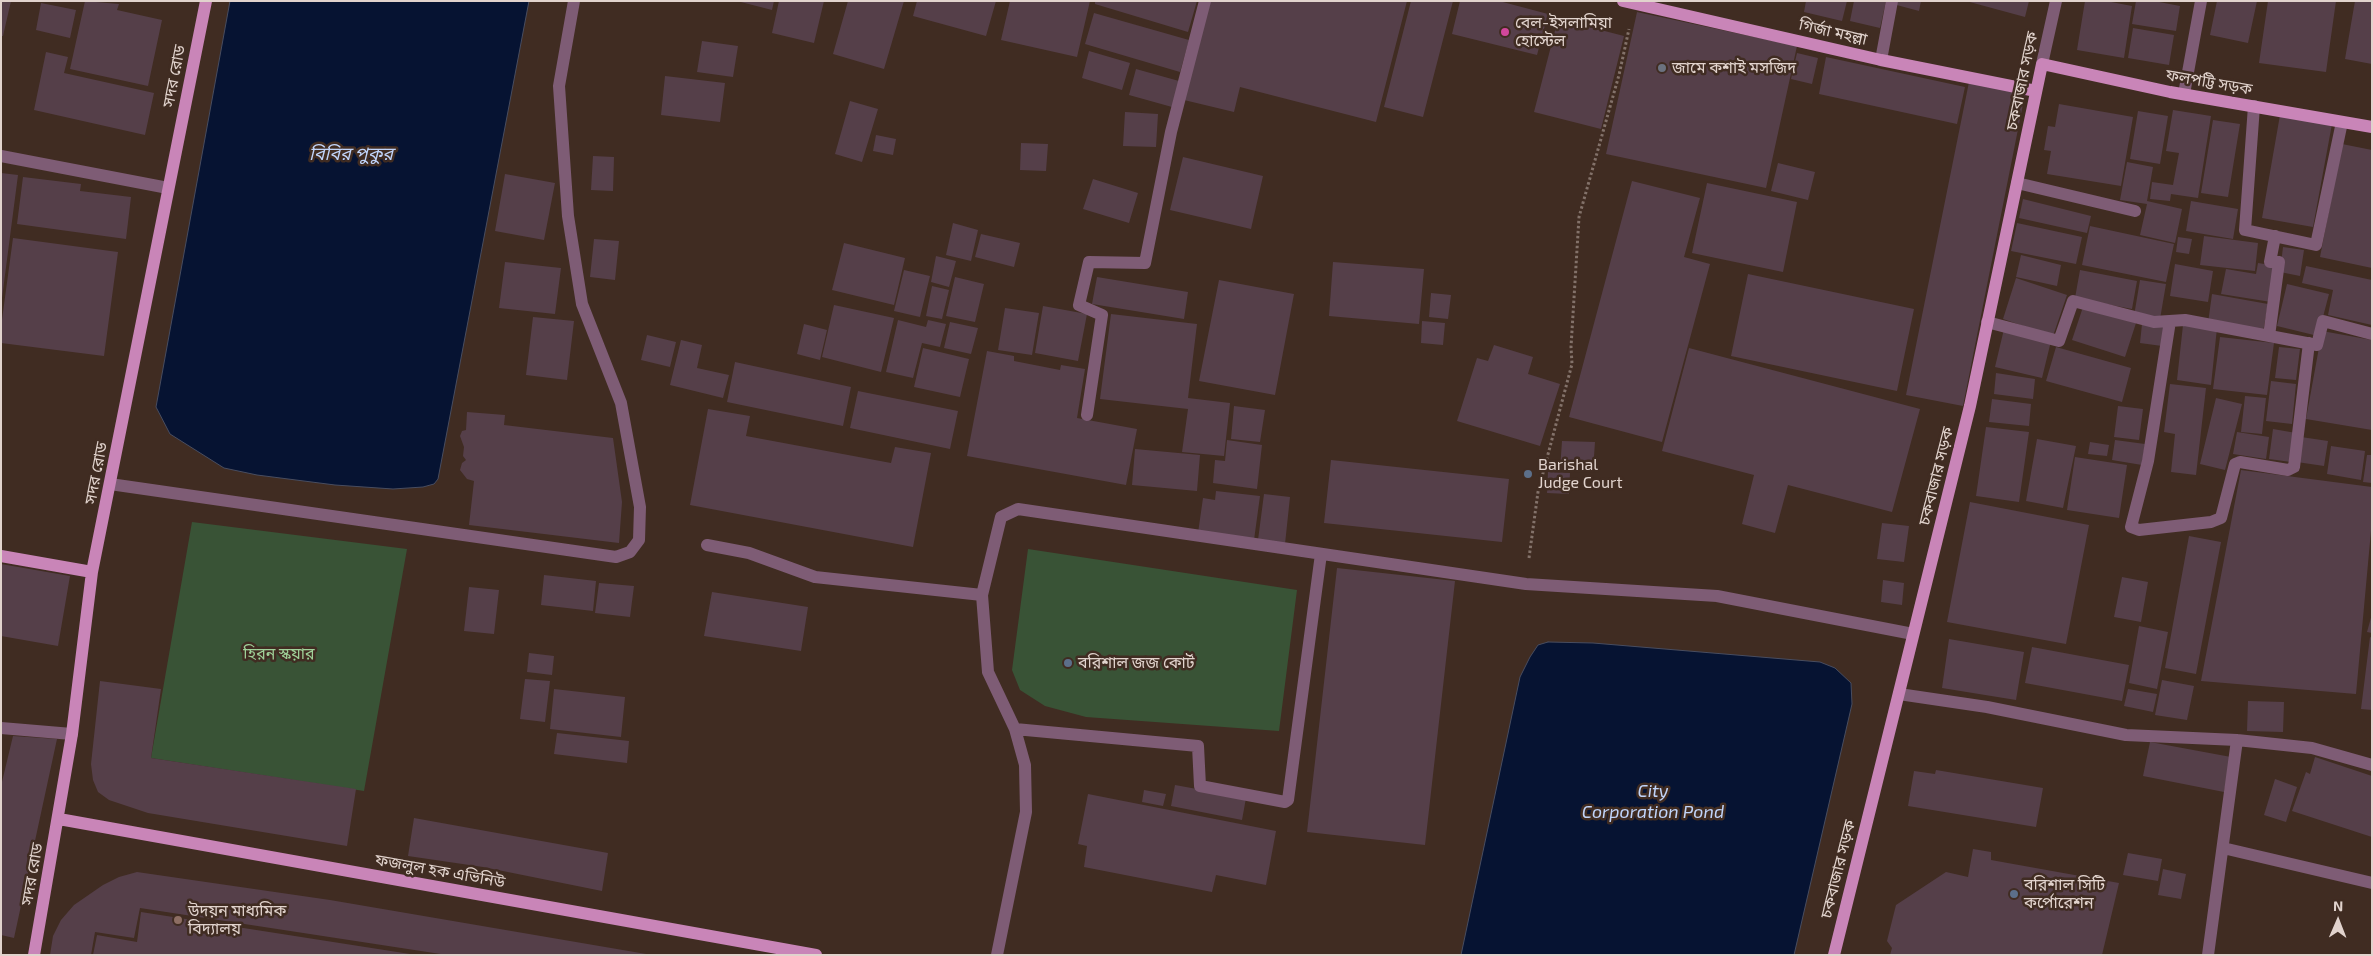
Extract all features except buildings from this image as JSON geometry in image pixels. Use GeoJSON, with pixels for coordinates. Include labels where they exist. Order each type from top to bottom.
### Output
{"type":"FeatureCollection","features":[{"type":"Feature","properties":{"kind":"main road","name":"সদর রোড"},"geometry":{"type":"LineString","coordinates":[[34,955],[72,734],[92,572],[206,1]]}},
{"type":"Feature","properties":{"kind":"main road","name":"গির্জা মহল্লা"},"geometry":{"type":"LineString","coordinates":[[1628,2],[1881,60],[2036,90]]}},
{"type":"Feature","properties":{"kind":"main road","name":"চকবাজার সড়ক"},"geometry":{"type":"LineString","coordinates":[[1834,955],[1970,406],[2042,64]]}},
{"type":"Feature","properties":{"kind":"main road","name":"ফলপট্টি সড়ক"},"geometry":{"type":"LineString","coordinates":[[2042,64],[2184,94],[2372,128]]}},
{"type":"Feature","properties":{"kind":"main road"},"geometry":{"type":"LineString","coordinates":[[1,556],[92,572]]}},
{"type":"Feature","properties":{"kind":"main road","name":"ফজলুল হক এভিনিউ"},"geometry":{"type":"LineString","coordinates":[[59,818],[816,955]]}},
{"type":"Feature","properties":{"kind":"street"},"geometry":{"type":"LineString","coordinates":[[110,484],[616,556],[630,552],[639,540],[640,507],[621,404],[582,304],[568,216],[559,86],[574,1]]}},
{"type":"Feature","properties":{"kind":"street"},"geometry":{"type":"LineString","coordinates":[[1087,415],[1102,315],[1079,305],[1090,262],[1145,263],[1171,132],[1205,1]]}},
{"type":"Feature","properties":{"kind":"street"},"geometry":{"type":"LineString","coordinates":[[1881,60],[1892,1]]}},
{"type":"Feature","properties":{"kind":"street","name":"চকবাজার সড়ক"},"geometry":{"type":"LineString","coordinates":[[2042,64],[2056,1]]}},
{"type":"Feature","properties":{"kind":"street"},"geometry":{"type":"LineString","coordinates":[[2184,94],[2202,1]]}},
{"type":"Feature","properties":{"kind":"street"},"geometry":{"type":"LineString","coordinates":[[2254,106],[2245,230],[2316,245],[2342,122]]}},
{"type":"Feature","properties":{"kind":"street"},"geometry":{"type":"LineString","coordinates":[[1,156],[168,188]]}},
{"type":"Feature","properties":{"kind":"street"},"geometry":{"type":"LineString","coordinates":[[2017,183],[2135,211]]}},
{"type":"Feature","properties":{"kind":"street"},"geometry":{"type":"LineString","coordinates":[[2268,336],[2278,262],[2270,262],[2275,236]]}},
{"type":"Feature","properties":{"kind":"street"},"geometry":{"type":"LineString","coordinates":[[1988,322],[2059,341],[2073,301],[2154,322],[2185,320],[2317,345],[2323,322],[2372,334]]}},
{"type":"Feature","properties":{"kind":"street"},"geometry":{"type":"LineString","coordinates":[[2170,321],[2148,461],[2131,527],[2139,530],[2211,522],[2221,518],[2235,464],[2240,462],[2288,470],[2294,467],[2309,343]]}},
{"type":"Feature","properties":{"kind":"street"},"geometry":{"type":"LineString","coordinates":[[997,955],[1026,812],[1025,765],[1015,729],[988,672],[982,595],[1001,517],[1018,509],[1526,584],[1717,596],[1913,634]]}},
{"type":"Feature","properties":{"kind":"street"},"geometry":{"type":"LineString","coordinates":[[707,545],[749,553],[815,577],[982,595]]}},
{"type":"Feature","properties":{"kind":"street"},"geometry":{"type":"LineString","coordinates":[[1015,729],[1198,746],[1200,786],[1285,802],[1288,800],[1321,554]]}},
{"type":"Feature","properties":{"kind":"street"},"geometry":{"type":"LineString","coordinates":[[1899,694],[1987,707],[2126,735],[2237,740],[2312,748],[2372,765]]}},
{"type":"Feature","properties":{"kind":"street"},"geometry":{"type":"LineString","coordinates":[[1,728],[72,734]]}},
{"type":"Feature","properties":{"kind":"street"},"geometry":{"type":"LineString","coordinates":[[2208,955],[2237,740]]}},
{"type":"Feature","properties":{"kind":"street"},"geometry":{"type":"LineString","coordinates":[[2223,848],[2372,883]]}},
{"type":"Feature","properties":{"kind":"path"},"geometry":{"type":"LineString","coordinates":[[1526,584],[1538,492],[1572,364],[1571,347],[1579,218],[1619,75],[1628,2]]}},
{"type":"Feature","properties":{"kind":"green space","name":"হিরন স্কয়ার"},"geometry":{"type":"Polygon","coordinates":[[[192,522],[407,549],[364,791],[151,758],[192,522]]]}},
{"type":"Feature","properties":{"kind":"green space"},"geometry":{"type":"Polygon","coordinates":[[[1028,549],[1297,590],[1279,731],[1086,717],[1045,706],[1020,690],[1012,670],[1028,549]]]}},
{"type":"Feature","properties":{"kind":"water","name":"বিবির পুকুর"},"geometry":{"type":"Polygon","coordinates":[[[230,1],[529,1],[438,479],[434,484],[423,487],[393,489],[335,485],[257,475],[224,468],[170,434],[156,407],[230,1]]]}},
{"type":"Feature","properties":{"kind":"water","name":"City Corporation Pond"},"geometry":{"type":"Polygon","coordinates":[[[1548,642],[1593,643],[1820,662],[1835,668],[1851,683],[1852,704],[1794,955],[1461,955],[1520,677],[1538,645],[1548,642]]]}},
{"type":"Feature","properties":{"kind":"place","name":"বেল-ইসলামিয়া হোস্টেল"},"geometry":{"type":"Point","coordinates":[1505,32]}},
{"type":"Feature","properties":{"kind":"place","name":"জামে কশাই মসজিদ"},"geometry":{"type":"Point","coordinates":[1662,68]}},
{"type":"Feature","properties":{"kind":"place","name":"Barishal Judge Court"},"geometry":{"type":"Point","coordinates":[1528,474]}},
{"type":"Feature","properties":{"kind":"place","name":"বরিশাল জজ কোর্ট"},"geometry":{"type":"Point","coordinates":[1068,663]}},
{"type":"Feature","properties":{"kind":"place","name":"বরিশাল সিটি কর্পোরেশন"},"geometry":{"type":"Point","coordinates":[2014,894]}},
{"type":"Feature","properties":{"kind":"place","name":"উদয়ন মাধ্যমিক বিদ্যালয়"},"geometry":{"type":"Point","coordinates":[178,920]}}]}
